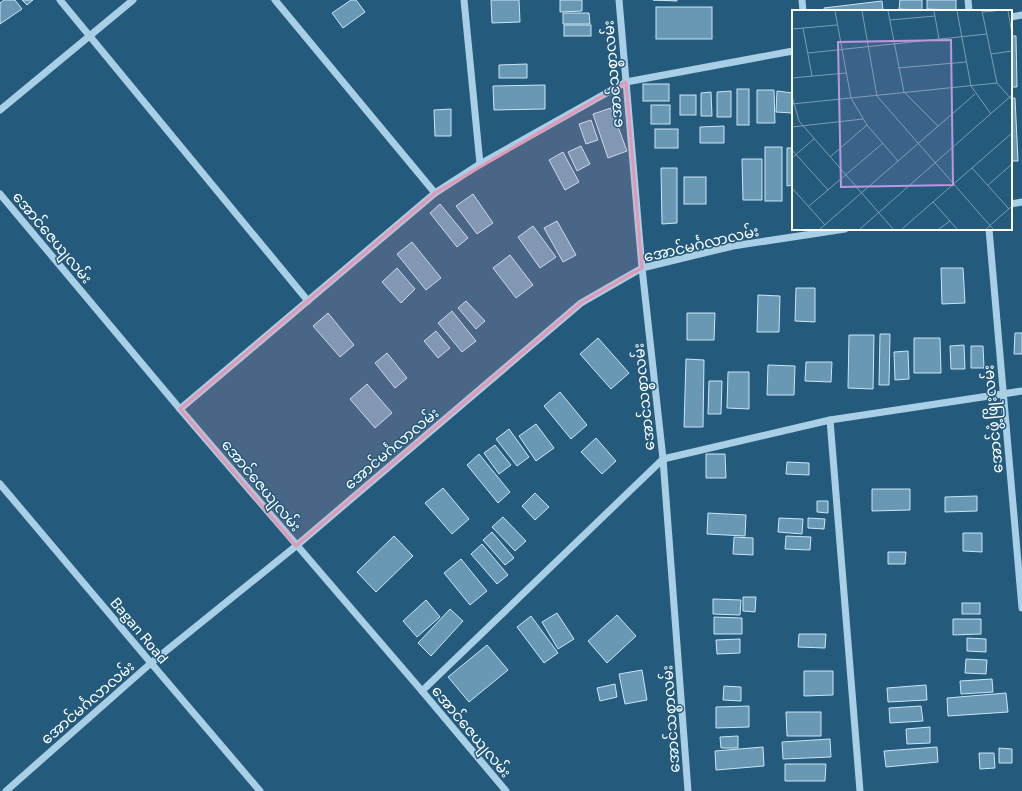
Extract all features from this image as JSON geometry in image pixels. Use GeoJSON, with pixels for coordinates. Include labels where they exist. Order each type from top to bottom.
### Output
{"type":"FeatureCollection","features":[{"type":"Feature","properties":{"kind":"street"},"geometry":{"type":"LineString","coordinates":[[60,0],[308,301]]}},
{"type":"Feature","properties":{"kind":"street"},"geometry":{"type":"LineString","coordinates":[[0,110],[133,0]]}},
{"type":"Feature","properties":{"kind":"street"},"geometry":{"type":"LineString","coordinates":[[275,0],[435,193]]}},
{"type":"Feature","properties":{"kind":"street"},"geometry":{"type":"LineString","coordinates":[[464,0],[480,164]]}},
{"type":"Feature","properties":{"kind":"street","name":"အောင်သစ္စာလမ်း"},"geometry":{"type":"LineString","coordinates":[[619,0],[642,268],[663,460],[688,791]]}},
{"type":"Feature","properties":{"kind":"street"},"geometry":{"type":"LineString","coordinates":[[802,0],[803,10]]}},
{"type":"Feature","properties":{"kind":"street"},"geometry":{"type":"LineString","coordinates":[[968,0],[969,10]]}},
{"type":"Feature","properties":{"kind":"street"},"geometry":{"type":"LineString","coordinates":[[1012,17],[1022,15]]}},
{"type":"Feature","properties":{"kind":"street"},"geometry":{"type":"LineString","coordinates":[[180,409],[435,193],[480,164],[626,82],[792,51]]}},
{"type":"Feature","properties":{"kind":"street","name":"အောင်ဇေယျလမ်း"},"geometry":{"type":"LineString","coordinates":[[0,194],[296,546],[422,691],[506,791]]}},
{"type":"Feature","properties":{"kind":"street"},"geometry":{"type":"LineString","coordinates":[[1012,204],[1022,202]]}},
{"type":"Feature","properties":{"kind":"street","name":"အောင်မင်္ဂလာလမ်း"},"geometry":{"type":"LineString","coordinates":[[6,791],[151,663],[296,546],[581,304],[642,268],[733,246],[839,230]]}},
{"type":"Feature","properties":{"kind":"street","name":"အောင်ဖွံ့ဖြိုးလမ်း"},"geometry":{"type":"LineString","coordinates":[[989,230],[1022,608]]}},
{"type":"Feature","properties":{"kind":"street"},"geometry":{"type":"LineString","coordinates":[[422,691],[663,460],[830,420],[1022,391]]}},
{"type":"Feature","properties":{"kind":"street"},"geometry":{"type":"LineString","coordinates":[[830,420],[860,791]]}},
{"type":"Feature","properties":{"kind":"street","name":"Bagan Road"},"geometry":{"type":"LineString","coordinates":[[0,484],[260,791]]}},
{"type":"Feature","properties":{"kind":"street"},"geometry":{"type":"LineString","coordinates":[[0,784],[6,791]]}},
{"type":"Feature","properties":{"kind":"highlighted area"},"geometry":{"type":"Polygon","coordinates":[[[626,82],[642,268],[581,303],[296,546],[180,409],[435,193],[626,82]]]}},
{"type":"Feature","properties":{"kind":"building"},"geometry":{"type":"Polygon","coordinates":[[[4,0],[15,0],[22,9],[0,24],[0,3],[4,0]]]}},
{"type":"Feature","properties":{"kind":"building"},"geometry":{"type":"Polygon","coordinates":[[[22,0],[33,0],[27,5],[22,0]]]}},
{"type":"Feature","properties":{"kind":"building"},"geometry":{"type":"Polygon","coordinates":[[[351,0],[356,0],[365,12],[343,28],[332,13],[351,0]]]}},
{"type":"Feature","properties":{"kind":"building"},"geometry":{"type":"Polygon","coordinates":[[[491,0],[519,0],[520,22],[492,23],[491,0]]]}},
{"type":"Feature","properties":{"kind":"building"},"geometry":{"type":"Polygon","coordinates":[[[560,0],[582,0],[582,11],[560,12],[560,0]]]}},
{"type":"Feature","properties":{"kind":"building"},"geometry":{"type":"Polygon","coordinates":[[[653,0],[677,0],[677,1],[653,0]]]}},
{"type":"Feature","properties":{"kind":"building"},"geometry":{"type":"Polygon","coordinates":[[[900,0],[922,0],[922,10],[899,9],[900,0]]]}},
{"type":"Feature","properties":{"kind":"building"},"geometry":{"type":"Polygon","coordinates":[[[927,0],[956,0],[956,10],[927,9],[927,0]]]}},
{"type":"Feature","properties":{"kind":"building"},"geometry":{"type":"Polygon","coordinates":[[[882,1],[883,10],[824,10],[824,8],[882,1]]]}},
{"type":"Feature","properties":{"kind":"building"},"geometry":{"type":"Polygon","coordinates":[[[656,7],[712,7],[712,39],[656,39],[656,7]]]}},
{"type":"Feature","properties":{"kind":"building"},"geometry":{"type":"Polygon","coordinates":[[[563,13],[589,13],[590,24],[563,24],[563,13]]]}},
{"type":"Feature","properties":{"kind":"building"},"geometry":{"type":"Polygon","coordinates":[[[564,25],[591,25],[591,36],[564,36],[564,25]]]}},
{"type":"Feature","properties":{"kind":"building"},"geometry":{"type":"Polygon","coordinates":[[[1012,36],[1016,36],[1017,87],[1012,87],[1012,36]]]}},
{"type":"Feature","properties":{"kind":"building"},"geometry":{"type":"Polygon","coordinates":[[[527,64],[527,78],[499,78],[499,65],[527,64]]]}},
{"type":"Feature","properties":{"kind":"building"},"geometry":{"type":"Polygon","coordinates":[[[643,84],[669,84],[669,101],[643,101],[643,84]]]}},
{"type":"Feature","properties":{"kind":"building"},"geometry":{"type":"Polygon","coordinates":[[[545,85],[545,109],[494,110],[493,86],[545,85]]]}},
{"type":"Feature","properties":{"kind":"building"},"geometry":{"type":"Polygon","coordinates":[[[737,89],[749,89],[749,125],[737,125],[737,89]]]}},
{"type":"Feature","properties":{"kind":"building"},"geometry":{"type":"Polygon","coordinates":[[[757,90],[774,90],[775,123],[757,123],[757,90]]]}},
{"type":"Feature","properties":{"kind":"building"},"geometry":{"type":"Polygon","coordinates":[[[731,91],[731,117],[717,117],[717,92],[731,91]]]}},
{"type":"Feature","properties":{"kind":"building"},"geometry":{"type":"Polygon","coordinates":[[[777,91],[792,93],[792,113],[776,112],[777,91]]]}},
{"type":"Feature","properties":{"kind":"building"},"geometry":{"type":"Polygon","coordinates":[[[711,92],[712,116],[701,116],[701,93],[711,92]]]}},
{"type":"Feature","properties":{"kind":"building"},"geometry":{"type":"Polygon","coordinates":[[[680,95],[696,95],[696,115],[680,115],[680,95]]]}},
{"type":"Feature","properties":{"kind":"building"},"geometry":{"type":"Polygon","coordinates":[[[1012,98],[1015,98],[1018,161],[1012,161],[1012,98]]]}},
{"type":"Feature","properties":{"kind":"building"},"geometry":{"type":"Polygon","coordinates":[[[651,105],[670,105],[670,124],[651,124],[651,105]]]}},
{"type":"Feature","properties":{"kind":"building"},"geometry":{"type":"Polygon","coordinates":[[[611,108],[627,151],[608,158],[593,114],[611,108]]]}},
{"type":"Feature","properties":{"kind":"building"},"geometry":{"type":"Polygon","coordinates":[[[451,109],[451,136],[435,136],[434,110],[451,109]]]}},
{"type":"Feature","properties":{"kind":"building"},"geometry":{"type":"Polygon","coordinates":[[[591,120],[598,140],[586,144],[579,124],[591,120]]]}},
{"type":"Feature","properties":{"kind":"building"},"geometry":{"type":"Polygon","coordinates":[[[724,126],[724,143],[700,143],[700,127],[724,126]]]}},
{"type":"Feature","properties":{"kind":"building"},"geometry":{"type":"Polygon","coordinates":[[[655,129],[678,129],[678,148],[655,148],[655,129]]]}},
{"type":"Feature","properties":{"kind":"building"},"geometry":{"type":"Polygon","coordinates":[[[581,146],[590,164],[577,171],[568,152],[581,146]]]}},
{"type":"Feature","properties":{"kind":"building"},"geometry":{"type":"Polygon","coordinates":[[[765,147],[782,147],[782,201],[765,201],[765,147]]]}},
{"type":"Feature","properties":{"kind":"building"},"geometry":{"type":"Polygon","coordinates":[[[787,148],[792,148],[792,185],[787,186],[787,148]]]}},
{"type":"Feature","properties":{"kind":"building"},"geometry":{"type":"Polygon","coordinates":[[[563,152],[579,182],[565,190],[549,160],[563,152]]]}},
{"type":"Feature","properties":{"kind":"building"},"geometry":{"type":"Polygon","coordinates":[[[742,159],[762,159],[762,200],[743,200],[742,159]]]}},
{"type":"Feature","properties":{"kind":"building"},"geometry":{"type":"Polygon","coordinates":[[[661,168],[677,168],[677,223],[662,224],[661,168]]]}},
{"type":"Feature","properties":{"kind":"building"},"geometry":{"type":"Polygon","coordinates":[[[684,177],[706,177],[706,204],[684,204],[684,177]]]}},
{"type":"Feature","properties":{"kind":"building"},"geometry":{"type":"Polygon","coordinates":[[[473,194],[493,223],[477,234],[456,206],[473,194]]]}},
{"type":"Feature","properties":{"kind":"building"},"geometry":{"type":"Polygon","coordinates":[[[440,204],[468,238],[457,247],[430,213],[440,204]]]}},
{"type":"Feature","properties":{"kind":"building"},"geometry":{"type":"Polygon","coordinates":[[[557,221],[576,255],[563,262],[544,228],[557,221]]]}},
{"type":"Feature","properties":{"kind":"building"},"geometry":{"type":"Polygon","coordinates":[[[533,226],[556,257],[540,268],[518,237],[533,226]]]}},
{"type":"Feature","properties":{"kind":"building"},"geometry":{"type":"Polygon","coordinates":[[[412,242],[441,278],[426,290],[397,254],[412,242]]]}},
{"type":"Feature","properties":{"kind":"building"},"geometry":{"type":"Polygon","coordinates":[[[510,255],[533,285],[516,298],[493,268],[510,255]]]}},
{"type":"Feature","properties":{"kind":"building"},"geometry":{"type":"Polygon","coordinates":[[[397,268],[415,289],[401,303],[382,282],[397,268]]]}},
{"type":"Feature","properties":{"kind":"building"},"geometry":{"type":"Polygon","coordinates":[[[941,268],[963,268],[965,303],[942,304],[941,268]]]}},
{"type":"Feature","properties":{"kind":"building"},"geometry":{"type":"Polygon","coordinates":[[[796,288],[815,288],[815,322],[795,321],[796,288]]]}},
{"type":"Feature","properties":{"kind":"building"},"geometry":{"type":"Polygon","coordinates":[[[758,295],[780,296],[779,332],[757,332],[758,295]]]}},
{"type":"Feature","properties":{"kind":"building"},"geometry":{"type":"Polygon","coordinates":[[[466,301],[485,321],[476,329],[458,308],[466,301]]]}},
{"type":"Feature","properties":{"kind":"building"},"geometry":{"type":"Polygon","coordinates":[[[452,311],[476,341],[462,352],[438,323],[452,311]]]}},
{"type":"Feature","properties":{"kind":"building"},"geometry":{"type":"Polygon","coordinates":[[[328,313],[354,345],[340,357],[313,326],[328,313]]]}},
{"type":"Feature","properties":{"kind":"building"},"geometry":{"type":"Polygon","coordinates":[[[687,313],[715,313],[714,340],[687,340],[687,313]]]}},
{"type":"Feature","properties":{"kind":"building"},"geometry":{"type":"Polygon","coordinates":[[[436,331],[450,348],[438,358],[424,341],[436,331]]]}},
{"type":"Feature","properties":{"kind":"building"},"geometry":{"type":"Polygon","coordinates":[[[1015,333],[1022,333],[1022,354],[1014,354],[1015,333]]]}},
{"type":"Feature","properties":{"kind":"building"},"geometry":{"type":"Polygon","coordinates":[[[880,334],[890,334],[889,385],[879,385],[880,334]]]}},
{"type":"Feature","properties":{"kind":"building"},"geometry":{"type":"Polygon","coordinates":[[[849,335],[874,335],[873,389],[848,388],[849,335]]]}},
{"type":"Feature","properties":{"kind":"building"},"geometry":{"type":"Polygon","coordinates":[[[598,338],[629,373],[611,389],[580,354],[598,338]]]}},
{"type":"Feature","properties":{"kind":"building"},"geometry":{"type":"Polygon","coordinates":[[[914,338],[940,338],[941,373],[914,373],[914,338]]]}},
{"type":"Feature","properties":{"kind":"building"},"geometry":{"type":"Polygon","coordinates":[[[964,345],[965,369],[951,369],[950,346],[964,345]]]}},
{"type":"Feature","properties":{"kind":"building"},"geometry":{"type":"Polygon","coordinates":[[[971,346],[983,346],[984,368],[971,368],[971,346]]]}},
{"type":"Feature","properties":{"kind":"building"},"geometry":{"type":"Polygon","coordinates":[[[908,351],[909,379],[895,380],[894,352],[908,351]]]}},
{"type":"Feature","properties":{"kind":"building"},"geometry":{"type":"Polygon","coordinates":[[[387,353],[407,378],[395,388],[375,363],[387,353]]]}},
{"type":"Feature","properties":{"kind":"building"},"geometry":{"type":"Polygon","coordinates":[[[686,359],[704,360],[703,427],[684,427],[686,359]]]}},
{"type":"Feature","properties":{"kind":"building"},"geometry":{"type":"Polygon","coordinates":[[[806,362],[832,362],[831,382],[805,381],[806,362]]]}},
{"type":"Feature","properties":{"kind":"building"},"geometry":{"type":"Polygon","coordinates":[[[768,365],[795,366],[794,395],[767,395],[768,365]]]}},
{"type":"Feature","properties":{"kind":"building"},"geometry":{"type":"Polygon","coordinates":[[[728,372],[749,372],[749,409],[727,408],[728,372]]]}},
{"type":"Feature","properties":{"kind":"building"},"geometry":{"type":"Polygon","coordinates":[[[709,381],[722,381],[721,414],[708,414],[709,381]]]}},
{"type":"Feature","properties":{"kind":"building"},"geometry":{"type":"Polygon","coordinates":[[[367,384],[392,413],[375,428],[350,399],[367,384]]]}},
{"type":"Feature","properties":{"kind":"building"},"geometry":{"type":"Polygon","coordinates":[[[560,392],[587,425],[571,439],[544,406],[560,392]]]}},
{"type":"Feature","properties":{"kind":"building"},"geometry":{"type":"Polygon","coordinates":[[[536,424],[554,448],[536,461],[519,436],[536,424]]]}},
{"type":"Feature","properties":{"kind":"building"},"geometry":{"type":"Polygon","coordinates":[[[509,429],[529,457],[517,466],[496,439],[509,429]]]}},
{"type":"Feature","properties":{"kind":"building"},"geometry":{"type":"Polygon","coordinates":[[[596,438],[616,461],[602,474],[581,452],[596,438]]]}},
{"type":"Feature","properties":{"kind":"building"},"geometry":{"type":"Polygon","coordinates":[[[495,445],[511,465],[499,474],[484,453],[495,445]]]}},
{"type":"Feature","properties":{"kind":"building"},"geometry":{"type":"Polygon","coordinates":[[[479,454],[510,492],[498,503],[467,465],[479,454]]]}},
{"type":"Feature","properties":{"kind":"building"},"geometry":{"type":"Polygon","coordinates":[[[706,454],[725,454],[726,478],[706,478],[706,454]]]}},
{"type":"Feature","properties":{"kind":"building"},"geometry":{"type":"Polygon","coordinates":[[[787,462],[809,463],[809,475],[786,474],[787,462]]]}},
{"type":"Feature","properties":{"kind":"building"},"geometry":{"type":"Polygon","coordinates":[[[443,488],[469,519],[452,534],[425,503],[443,488]]]}},
{"type":"Feature","properties":{"kind":"building"},"geometry":{"type":"Polygon","coordinates":[[[872,489],[910,489],[910,510],[872,511],[872,489]]]}},
{"type":"Feature","properties":{"kind":"building"},"geometry":{"type":"Polygon","coordinates":[[[535,493],[549,507],[535,520],[522,506],[535,493]]]}},
{"type":"Feature","properties":{"kind":"building"},"geometry":{"type":"Polygon","coordinates":[[[977,496],[977,511],[945,512],[945,497],[977,496]]]}},
{"type":"Feature","properties":{"kind":"building"},"geometry":{"type":"Polygon","coordinates":[[[817,501],[828,501],[828,513],[817,512],[817,501]]]}},
{"type":"Feature","properties":{"kind":"building"},"geometry":{"type":"Polygon","coordinates":[[[708,513],[746,515],[745,536],[707,534],[708,513]]]}},
{"type":"Feature","properties":{"kind":"building"},"geometry":{"type":"Polygon","coordinates":[[[503,517],[526,541],[515,551],[492,527],[503,517]]]}},
{"type":"Feature","properties":{"kind":"building"},"geometry":{"type":"Polygon","coordinates":[[[779,518],[803,519],[802,534],[778,532],[779,518]]]}},
{"type":"Feature","properties":{"kind":"building"},"geometry":{"type":"Polygon","coordinates":[[[808,518],[825,519],[824,529],[808,528],[808,518]]]}},
{"type":"Feature","properties":{"kind":"building"},"geometry":{"type":"Polygon","coordinates":[[[492,532],[514,558],[505,565],[483,540],[492,532]]]}},
{"type":"Feature","properties":{"kind":"building"},"geometry":{"type":"Polygon","coordinates":[[[963,533],[982,533],[982,552],[963,551],[963,533]]]}},
{"type":"Feature","properties":{"kind":"building"},"geometry":{"type":"Polygon","coordinates":[[[394,536],[413,556],[376,592],[357,572],[394,536]]]}},
{"type":"Feature","properties":{"kind":"building"},"geometry":{"type":"Polygon","coordinates":[[[786,536],[811,537],[810,550],[785,549],[786,536]]]}},
{"type":"Feature","properties":{"kind":"building"},"geometry":{"type":"Polygon","coordinates":[[[734,537],[753,538],[753,555],[733,554],[734,537]]]}},
{"type":"Feature","properties":{"kind":"building"},"geometry":{"type":"Polygon","coordinates":[[[482,544],[508,575],[497,584],[471,554],[482,544]]]}},
{"type":"Feature","properties":{"kind":"building"},"geometry":{"type":"Polygon","coordinates":[[[888,552],[906,552],[905,564],[888,564],[888,552]]]}},
{"type":"Feature","properties":{"kind":"building"},"geometry":{"type":"Polygon","coordinates":[[[461,559],[487,591],[470,605],[444,573],[461,559]]]}},
{"type":"Feature","properties":{"kind":"building"},"geometry":{"type":"Polygon","coordinates":[[[743,597],[756,597],[755,612],[743,611],[743,597]]]}},
{"type":"Feature","properties":{"kind":"building"},"geometry":{"type":"Polygon","coordinates":[[[713,599],[741,600],[740,615],[713,614],[713,599]]]}},
{"type":"Feature","properties":{"kind":"building"},"geometry":{"type":"Polygon","coordinates":[[[426,600],[440,617],[417,637],[403,621],[426,600]]]}},
{"type":"Feature","properties":{"kind":"building"},"geometry":{"type":"Polygon","coordinates":[[[962,603],[980,603],[980,614],[962,614],[962,603]]]}},
{"type":"Feature","properties":{"kind":"building"},"geometry":{"type":"Polygon","coordinates":[[[450,609],[463,621],[431,656],[418,643],[450,609]]]}},
{"type":"Feature","properties":{"kind":"building"},"geometry":{"type":"Polygon","coordinates":[[[557,613],[574,639],[558,649],[542,622],[557,613]]]}},
{"type":"Feature","properties":{"kind":"building"},"geometry":{"type":"Polygon","coordinates":[[[617,615],[636,636],[607,663],[588,641],[617,615]]]}},
{"type":"Feature","properties":{"kind":"building"},"geometry":{"type":"Polygon","coordinates":[[[531,616],[558,653],[544,663],[517,627],[531,616]]]}},
{"type":"Feature","properties":{"kind":"building"},"geometry":{"type":"Polygon","coordinates":[[[714,617],[742,618],[742,634],[714,634],[714,617]]]}},
{"type":"Feature","properties":{"kind":"building"},"geometry":{"type":"Polygon","coordinates":[[[953,619],[981,619],[981,634],[953,635],[953,619]]]}},
{"type":"Feature","properties":{"kind":"building"},"geometry":{"type":"Polygon","coordinates":[[[799,634],[826,634],[825,648],[798,647],[799,634]]]}},
{"type":"Feature","properties":{"kind":"building"},"geometry":{"type":"Polygon","coordinates":[[[967,638],[986,639],[986,652],[967,651],[967,638]]]}},
{"type":"Feature","properties":{"kind":"building"},"geometry":{"type":"Polygon","coordinates":[[[740,639],[740,653],[717,654],[716,640],[740,639]]]}},
{"type":"Feature","properties":{"kind":"building"},"geometry":{"type":"Polygon","coordinates":[[[487,645],[508,670],[469,702],[448,677],[487,645]]]}},
{"type":"Feature","properties":{"kind":"building"},"geometry":{"type":"Polygon","coordinates":[[[966,659],[987,660],[986,674],[965,673],[966,659]]]}},
{"type":"Feature","properties":{"kind":"building"},"geometry":{"type":"Polygon","coordinates":[[[642,670],[647,700],[625,704],[619,674],[642,670]]]}},
{"type":"Feature","properties":{"kind":"building"},"geometry":{"type":"Polygon","coordinates":[[[804,671],[833,671],[833,695],[804,696],[804,671]]]}},
{"type":"Feature","properties":{"kind":"building"},"geometry":{"type":"Polygon","coordinates":[[[992,679],[993,692],[961,694],[960,681],[992,679]]]}},
{"type":"Feature","properties":{"kind":"building"},"geometry":{"type":"Polygon","coordinates":[[[615,684],[617,697],[600,701],[597,688],[615,684]]]}},
{"type":"Feature","properties":{"kind":"building"},"geometry":{"type":"Polygon","coordinates":[[[926,685],[927,700],[888,702],[887,688],[926,685]]]}},
{"type":"Feature","properties":{"kind":"building"},"geometry":{"type":"Polygon","coordinates":[[[724,686],[741,687],[741,701],[723,700],[724,686]]]}},
{"type":"Feature","properties":{"kind":"building"},"geometry":{"type":"Polygon","coordinates":[[[1006,693],[1008,712],[948,716],[947,698],[1006,693]]]}},
{"type":"Feature","properties":{"kind":"building"},"geometry":{"type":"Polygon","coordinates":[[[749,706],[749,727],[716,728],[716,707],[749,706]]]}},
{"type":"Feature","properties":{"kind":"building"},"geometry":{"type":"Polygon","coordinates":[[[921,706],[923,721],[890,723],[889,708],[921,706]]]}},
{"type":"Feature","properties":{"kind":"building"},"geometry":{"type":"Polygon","coordinates":[[[786,712],[821,712],[821,736],[787,736],[786,712]]]}},
{"type":"Feature","properties":{"kind":"building"},"geometry":{"type":"Polygon","coordinates":[[[930,727],[930,743],[907,744],[906,729],[930,727]]]}},
{"type":"Feature","properties":{"kind":"building"},"geometry":{"type":"Polygon","coordinates":[[[738,736],[738,748],[721,748],[720,737],[738,736]]]}},
{"type":"Feature","properties":{"kind":"building"},"geometry":{"type":"Polygon","coordinates":[[[830,739],[831,757],[783,759],[782,742],[830,739]]]}},
{"type":"Feature","properties":{"kind":"building"},"geometry":{"type":"Polygon","coordinates":[[[763,747],[764,766],[716,770],[715,751],[763,747]]]}},
{"type":"Feature","properties":{"kind":"building"},"geometry":{"type":"Polygon","coordinates":[[[937,747],[938,762],[886,767],[884,751],[937,747]]]}},
{"type":"Feature","properties":{"kind":"building"},"geometry":{"type":"Polygon","coordinates":[[[999,748],[1012,749],[1012,763],[999,763],[999,748]]]}},
{"type":"Feature","properties":{"kind":"building"},"geometry":{"type":"Polygon","coordinates":[[[979,753],[994,753],[995,768],[980,769],[979,753]]]}},
{"type":"Feature","properties":{"kind":"building"},"geometry":{"type":"Polygon","coordinates":[[[785,764],[826,764],[825,781],[785,781],[785,764]]]}}]}
